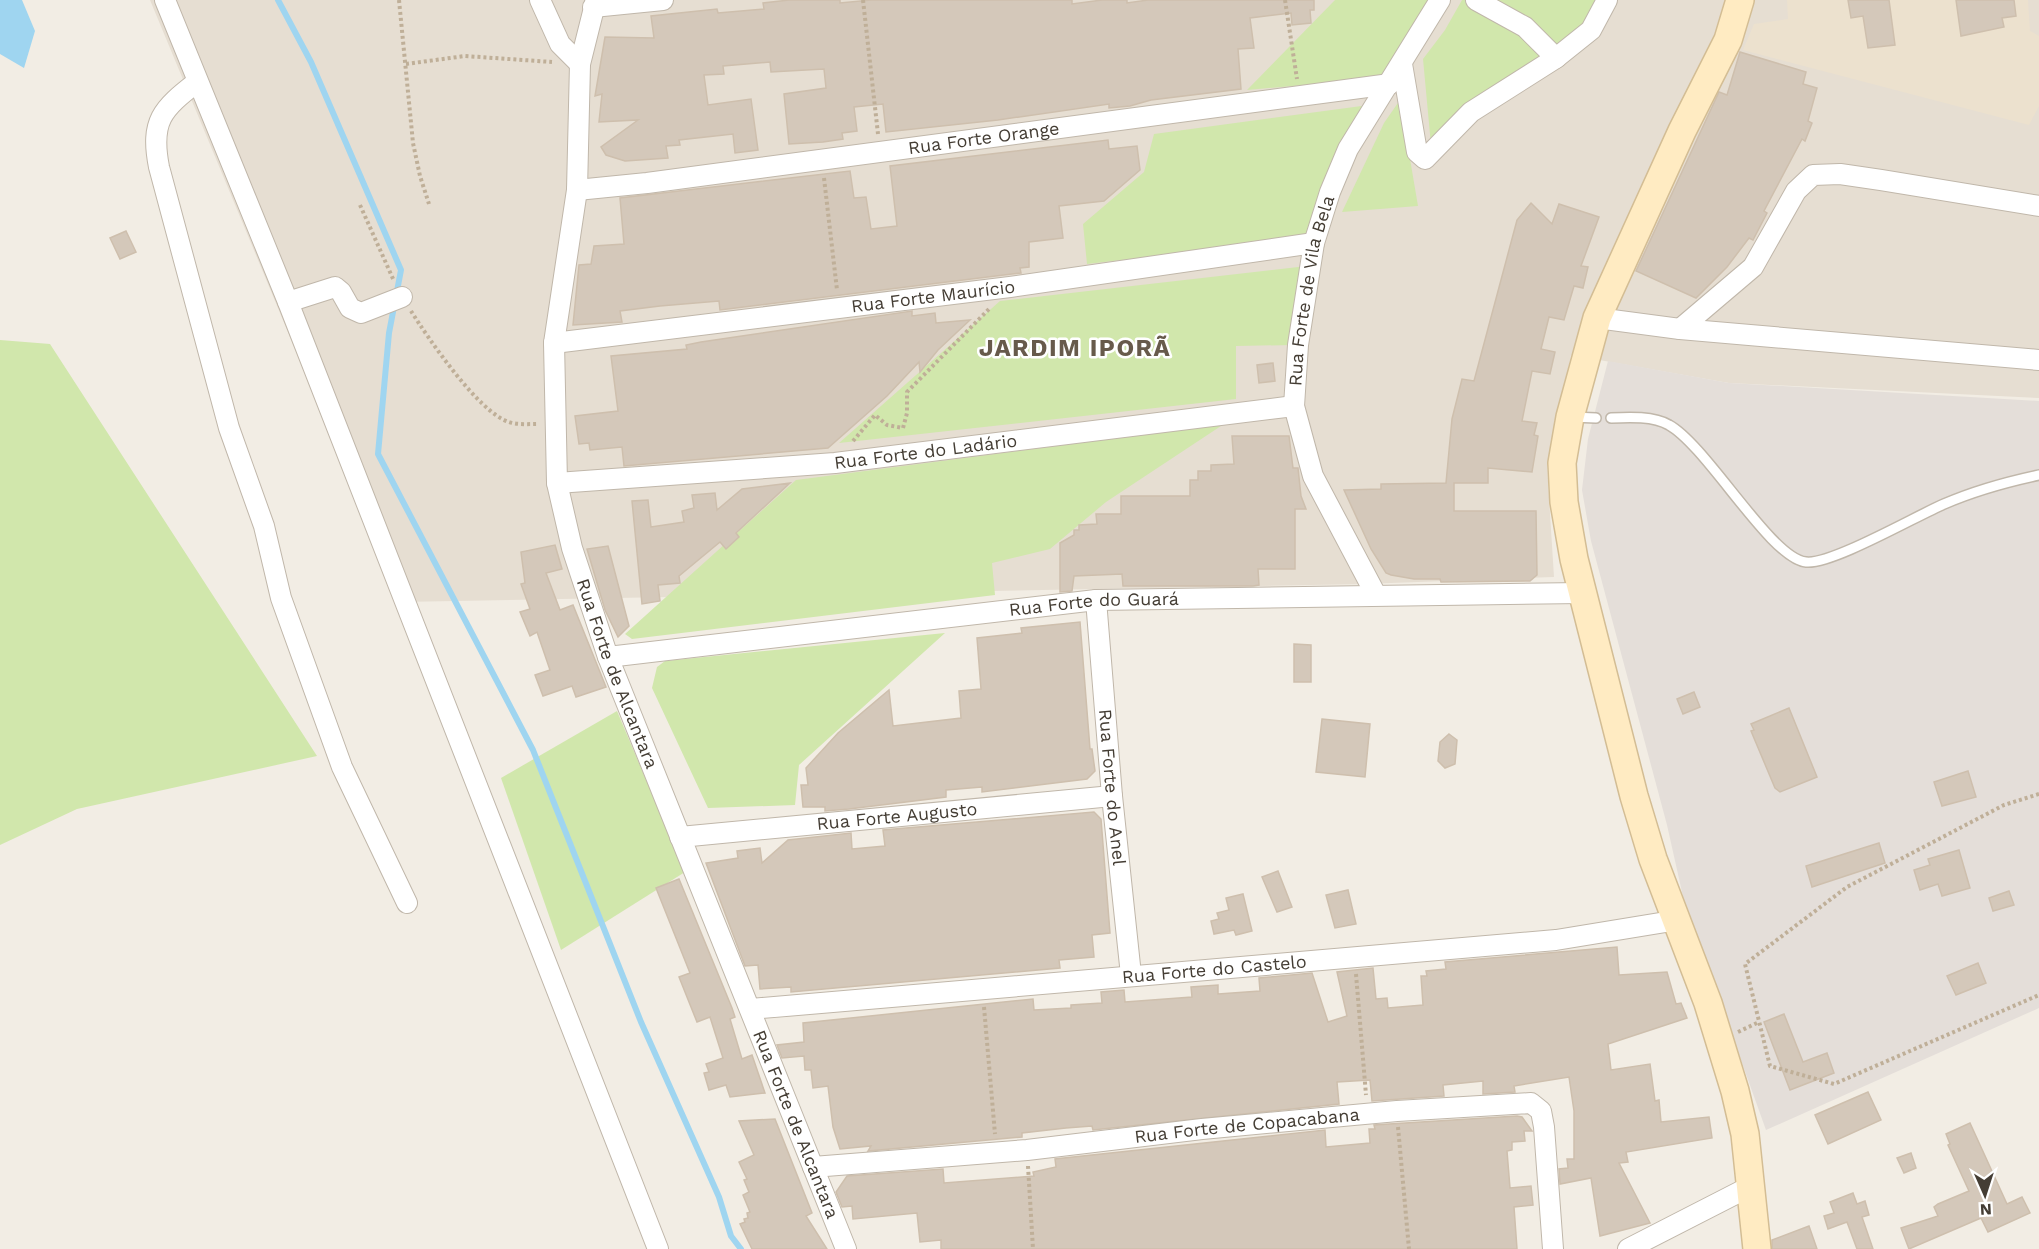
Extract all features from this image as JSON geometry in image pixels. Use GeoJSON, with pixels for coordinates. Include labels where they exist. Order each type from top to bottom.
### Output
{"type":"FeatureCollection","features":[{"type":"Feature","properties":{"kind":"main road"},"geometry":{"type":"LineString","coordinates":[[1740,0],[1728,40],[1682,131],[1597,318],[1569,417],[1562,462],[1564,502],[1582,594],[1634,796],[1653,859],[1708,1003],[1735,1091],[1745,1134],[1757,1249]]}},
{"type":"Feature","properties":{"kind":"street"},"geometry":{"type":"LineString","coordinates":[[165,0],[288,302],[658,1249]]}},
{"type":"Feature","properties":{"kind":"street"},"geometry":{"type":"LineString","coordinates":[[540,0],[560,44],[580,64]]}},
{"type":"Feature","properties":{"kind":"street"},"geometry":{"type":"LineString","coordinates":[[595,4],[663,0]]}},
{"type":"Feature","properties":{"kind":"street","name":"Rua Forte de Vila Bela"},"geometry":{"type":"LineString","coordinates":[[1376,595],[1313,476],[1294,406],[1298,345],[1314,243],[1330,192],[1348,149],[1440,0]]}},
{"type":"Feature","properties":{"kind":"street"},"geometry":{"type":"LineString","coordinates":[[1476,0],[1525,27],[1556,58]]}},
{"type":"Feature","properties":{"kind":"street"},"geometry":{"type":"LineString","coordinates":[[1402,64],[1417,152],[1425,159],[1471,112],[1556,58],[1591,30],[1607,0]]}},
{"type":"Feature","properties":{"kind":"street","name":"Rua Forte de Alcantara"},"geometry":{"type":"LineString","coordinates":[[595,4],[580,64],[577,190],[554,343],[557,483],[572,548],[608,657],[846,1249]]}},
{"type":"Feature","properties":{"kind":"street"},"geometry":{"type":"LineString","coordinates":[[197,82],[168,106],[160,117],[155,130],[159,167],[229,428],[264,526],[288,619],[342,767],[407,903]]}},
{"type":"Feature","properties":{"kind":"street","name":"Rua Forte Orange"},"geometry":{"type":"LineString","coordinates":[[577,190],[822,160],[1299,94],[1390,84]]}},
{"type":"Feature","properties":{"kind":"street"},"geometry":{"type":"LineString","coordinates":[[1680,329],[1752,267],[1796,191],[1813,175],[1840,174],[2039,206]]}},
{"type":"Feature","properties":{"kind":"street","name":"Rua Forte Maurício"},"geometry":{"type":"LineString","coordinates":[[554,343],[1010,287],[1314,243]]}},
{"type":"Feature","properties":{"kind":"street"},"geometry":{"type":"LineString","coordinates":[[288,302],[335,287],[350,308],[361,313],[402,297]]}},
{"type":"Feature","properties":{"kind":"street"},"geometry":{"type":"LineString","coordinates":[[1597,318],[1680,329],[2039,360]]}},
{"type":"Feature","properties":{"kind":"street","name":"Rua Forte do Ladário"},"geometry":{"type":"LineString","coordinates":[[557,483],[835,463],[1294,406]]}},
{"type":"Feature","properties":{"kind":"street","name":"Rua Forte do Guará"},"geometry":{"type":"LineString","coordinates":[[608,657],[1096,600],[1582,594]]}},
{"type":"Feature","properties":{"kind":"street","name":"Rua Forte do Anel"},"geometry":{"type":"LineString","coordinates":[[1096,600],[1112,796],[1131,975]]}},
{"type":"Feature","properties":{"kind":"street","name":"Rua Forte Augusto"},"geometry":{"type":"LineString","coordinates":[[680,837],[1112,796]]}},
{"type":"Feature","properties":{"kind":"street","name":"Rua Forte do Castelo"},"geometry":{"type":"LineString","coordinates":[[751,1009],[1556,940],[1678,920]]}},
{"type":"Feature","properties":{"kind":"street","name":"Rua Forte de Copacabana"},"geometry":{"type":"LineString","coordinates":[[813,1167],[1027,1150],[1202,1129],[1397,1111],[1506,1102],[1536,1105],[1541,1111],[1544,1127],[1553,1249]]}},
{"type":"Feature","properties":{"kind":"street"},"geometry":{"type":"LineString","coordinates":[[1628,1249],[1751,1186]]}},
{"type":"Feature","properties":{"kind":"lane"},"geometry":{"type":"LineString","coordinates":[[1569,417],[1596,418]]}},
{"type":"Feature","properties":{"kind":"lane"},"geometry":{"type":"LineString","coordinates":[[1611,418],[1650,420],[1669,425],[1686,439],[1766,532],[1793,557],[1805,562],[1816,562],[1846,550],[1954,500],[2002,483],[2039,475]]}},
{"type":"Feature","properties":{"kind":"path"},"geometry":{"type":"LineString","coordinates":[[399,0],[413,144],[429,204]]}},
{"type":"Feature","properties":{"kind":"path"},"geometry":{"type":"LineString","coordinates":[[862,0],[880,152]]}},
{"type":"Feature","properties":{"kind":"path"},"geometry":{"type":"LineString","coordinates":[[1285,0],[1290,48],[1299,94]]}},
{"type":"Feature","properties":{"kind":"path"},"geometry":{"type":"LineString","coordinates":[[406,64],[465,56],[580,64]]}},
{"type":"Feature","properties":{"kind":"path"},"geometry":{"type":"LineString","coordinates":[[822,160],[839,309]]}},
{"type":"Feature","properties":{"kind":"path"},"geometry":{"type":"LineString","coordinates":[[360,205],[402,297],[431,342],[492,412],[510,423],[555,425]]}},
{"type":"Feature","properties":{"kind":"path"},"geometry":{"type":"LineString","coordinates":[[835,463],[875,415],[887,425],[903,428],[907,413],[907,392],[1010,287]]}},
{"type":"Feature","properties":{"kind":"path"},"geometry":{"type":"LineString","coordinates":[[2039,794],[2004,804],[1847,887],[1745,964],[1770,1066],[1834,1084],[2039,995]]}},
{"type":"Feature","properties":{"kind":"path"},"geometry":{"type":"LineString","coordinates":[[1355,957],[1369,1114]]}},
{"type":"Feature","properties":{"kind":"path"},"geometry":{"type":"LineString","coordinates":[[982,988],[998,1152]]}},
{"type":"Feature","properties":{"kind":"path"},"geometry":{"type":"LineString","coordinates":[[1397,1111],[1409,1249]]}},
{"type":"Feature","properties":{"kind":"path"},"geometry":{"type":"LineString","coordinates":[[1027,1150],[1033,1249]]}},
{"type":"Feature","properties":{"kind":"shaded area","name":"JARDIM IPORÃ"},"geometry":{"type":"Polygon","coordinates":[[[150,0],[2039,0],[2039,398],[1729,383],[1571,355],[1547,466],[1554,577],[1364,584],[400,602],[150,0]]]}},
{"type":"Feature","properties":{"kind":"shaded area"},"geometry":{"type":"Polygon","coordinates":[[[1787,0],[2028,0],[2030,31],[2039,36],[2039,106],[2029,125],[1743,50],[1754,24],[1788,19],[1787,0]]]}},
{"type":"Feature","properties":{"kind":"shaded area"},"geometry":{"type":"Polygon","coordinates":[[[1608,361],[1729,383],[2039,401],[2039,1008],[1766,1130],[1684,901],[1667,825],[1591,541],[1582,490],[1588,439],[1608,361]]]}},
{"type":"Feature","properties":{"kind":"green space"},"geometry":{"type":"Polygon","coordinates":[[[1335,0],[1434,0],[1384,78],[1247,90],[1335,0]]]}},
{"type":"Feature","properties":{"kind":"green space"},"geometry":{"type":"Polygon","coordinates":[[[1462,0],[1600,0],[1590,18],[1570,38],[1431,145],[1423,59],[1445,30],[1462,0]]]}},
{"type":"Feature","properties":{"kind":"green space"},"geometry":{"type":"Polygon","coordinates":[[[1400,100],[1418,206],[1342,212],[1384,123],[1400,100]]]}},
{"type":"Feature","properties":{"kind":"green space"},"geometry":{"type":"Polygon","coordinates":[[[1369,105],[1311,238],[1087,264],[1083,224],[1144,172],[1154,134],[1369,105]]]}},
{"type":"Feature","properties":{"kind":"green space"},"geometry":{"type":"Polygon","coordinates":[[[1307,266],[1293,345],[1236,346],[1236,399],[839,443],[1000,301],[1307,266]]]}},
{"type":"Feature","properties":{"kind":"green space"},"geometry":{"type":"Polygon","coordinates":[[[0,340],[50,344],[317,756],[77,809],[0,845],[0,340]]]}},
{"type":"Feature","properties":{"kind":"green space"},"geometry":{"type":"Polygon","coordinates":[[[1224,424],[1106,502],[1050,549],[992,563],[995,595],[632,639],[625,634],[796,480],[1224,424]]]}},
{"type":"Feature","properties":{"kind":"green space"},"geometry":{"type":"Polygon","coordinates":[[[945,633],[799,765],[795,805],[708,808],[652,688],[657,667],[665,661],[945,633]]]}},
{"type":"Feature","properties":{"kind":"green space"},"geometry":{"type":"Polygon","coordinates":[[[617,711],[685,872],[561,950],[501,778],[617,711]]]}},
{"type":"Feature","properties":{"kind":"water"},"geometry":{"type":"Polygon","coordinates":[[[0,0],[22,0],[35,31],[24,68],[0,54],[0,0]]]}},
{"type":"Feature","properties":{"kind":"building"},"geometry":{"type":"Polygon","coordinates":[[[789,0],[840,0],[840,3],[871,0],[1072,0],[1072,4],[1102,0],[1127,0],[1127,3],[1148,0],[1314,0],[1314,10],[1310,10],[1311,23],[1292,25],[1291,13],[1250,18],[1254,48],[1238,49],[1241,89],[1151,100],[1130,106],[1109,108],[1109,104],[998,120],[886,132],[883,104],[854,107],[857,131],[842,133],[843,139],[823,142],[789,144],[784,94],[826,88],[824,69],[771,72],[770,62],[723,66],[724,74],[704,75],[708,105],[751,99],[758,150],[735,153],[733,134],[679,140],[680,145],[666,146],[668,158],[625,161],[606,155],[601,147],[638,120],[599,122],[602,94],[595,96],[605,37],[654,38],[651,16],[717,9],[718,13],[764,9],[763,3],[789,0]]]}},
{"type":"Feature","properties":{"kind":"building"},"geometry":{"type":"Polygon","coordinates":[[[1848,0],[1889,0],[1895,45],[1868,48],[1863,16],[1851,18],[1848,0]]]}},
{"type":"Feature","properties":{"kind":"building"},"geometry":{"type":"Polygon","coordinates":[[[1956,0],[2014,0],[2016,16],[2002,18],[2004,27],[1961,36],[1956,0]]]}},
{"type":"Feature","properties":{"kind":"building"},"geometry":{"type":"Polygon","coordinates":[[[1740,52],[1806,72],[1803,84],[1817,88],[1808,121],[1812,123],[1805,141],[1802,139],[1764,211],[1767,213],[1753,240],[1749,238],[1727,267],[1696,298],[1636,271],[1719,92],[1727,95],[1740,52]]]}},
{"type":"Feature","properties":{"kind":"building"},"geometry":{"type":"Polygon","coordinates":[[[1108,140],[1109,149],[1137,146],[1140,170],[1104,201],[1059,206],[1063,238],[1029,242],[1029,267],[1020,268],[1021,273],[720,310],[719,301],[660,306],[620,311],[622,322],[573,325],[579,265],[591,264],[594,246],[624,244],[620,198],[850,171],[854,198],[866,197],[871,229],[897,226],[890,166],[1108,140]]]}},
{"type":"Feature","properties":{"kind":"building"},"geometry":{"type":"Polygon","coordinates":[[[1531,203],[1552,224],[1559,204],[1599,217],[1581,266],[1588,267],[1583,288],[1574,286],[1564,320],[1549,317],[1541,349],[1555,352],[1550,374],[1532,371],[1522,421],[1537,423],[1534,435],[1538,436],[1532,472],[1488,468],[1488,483],[1454,483],[1454,511],[1536,511],[1537,575],[1530,581],[1441,582],[1440,579],[1414,579],[1391,575],[1386,573],[1371,549],[1344,490],[1381,489],[1381,484],[1446,483],[1452,419],[1462,379],[1474,381],[1517,220],[1531,203]]]}},
{"type":"Feature","properties":{"kind":"building"},"geometry":{"type":"Polygon","coordinates":[[[126,231],[136,252],[120,259],[110,238],[126,231]]]}},
{"type":"Feature","properties":{"kind":"building"},"geometry":{"type":"Polygon","coordinates":[[[912,311],[912,316],[935,313],[936,323],[970,320],[938,350],[920,372],[919,362],[887,396],[828,448],[624,466],[622,447],[590,450],[589,443],[579,444],[575,416],[618,411],[611,356],[687,349],[686,345],[701,342],[912,311]]]}},
{"type":"Feature","properties":{"kind":"building"},"geometry":{"type":"Polygon","coordinates":[[[1273,363],[1275,381],[1259,383],[1257,365],[1273,363]]]}},
{"type":"Feature","properties":{"kind":"building"},"geometry":{"type":"Polygon","coordinates":[[[1232,436],[1289,436],[1293,468],[1298,468],[1301,496],[1306,509],[1295,509],[1295,569],[1258,569],[1259,585],[1253,586],[1123,586],[1122,574],[1074,576],[1072,591],[1060,592],[1060,543],[1074,535],[1074,530],[1079,530],[1079,525],[1097,524],[1096,514],[1121,514],[1121,496],[1190,496],[1190,480],[1198,480],[1198,471],[1211,471],[1211,465],[1234,464],[1232,436]]]}},
{"type":"Feature","properties":{"kind":"building"},"geometry":{"type":"Polygon","coordinates":[[[790,483],[736,533],[739,537],[726,549],[720,542],[679,576],[680,583],[658,585],[660,601],[642,604],[632,501],[648,500],[651,527],[684,522],[682,511],[694,508],[692,495],[715,493],[717,510],[742,489],[790,483]]]}},
{"type":"Feature","properties":{"kind":"building"},"geometry":{"type":"Polygon","coordinates":[[[555,545],[562,569],[546,573],[560,610],[573,605],[606,687],[576,697],[572,686],[543,696],[535,675],[550,670],[537,632],[530,636],[520,612],[530,609],[521,584],[525,583],[521,552],[555,545]]]}},
{"type":"Feature","properties":{"kind":"building"},"geometry":{"type":"Polygon","coordinates":[[[608,546],[629,626],[618,637],[605,610],[587,549],[608,546]]]}},
{"type":"Feature","properties":{"kind":"building"},"geometry":{"type":"Polygon","coordinates":[[[1080,622],[1090,749],[1092,749],[1095,771],[1087,779],[982,792],[982,787],[946,790],[946,797],[849,809],[825,811],[825,807],[803,807],[801,785],[808,785],[806,768],[838,733],[889,690],[893,726],[961,718],[959,691],[981,689],[977,638],[1022,633],[1021,628],[1080,622]]]}},
{"type":"Feature","properties":{"kind":"building"},"geometry":{"type":"Polygon","coordinates":[[[1294,644],[1311,645],[1311,682],[1294,682],[1294,644]]]}},
{"type":"Feature","properties":{"kind":"building"},"geometry":{"type":"Polygon","coordinates":[[[1694,692],[1700,707],[1683,714],[1677,699],[1694,692]]]}},
{"type":"Feature","properties":{"kind":"building"},"geometry":{"type":"Polygon","coordinates":[[[1789,708],[1817,777],[1780,792],[1775,788],[1751,731],[1754,730],[1751,724],[1789,708]]]}},
{"type":"Feature","properties":{"kind":"building"},"geometry":{"type":"Polygon","coordinates":[[[1322,719],[1370,724],[1365,777],[1316,772],[1322,719]]]}},
{"type":"Feature","properties":{"kind":"building"},"geometry":{"type":"Polygon","coordinates":[[[1449,734],[1457,740],[1455,764],[1445,768],[1438,761],[1440,742],[1449,734]]]}},
{"type":"Feature","properties":{"kind":"building"},"geometry":{"type":"Polygon","coordinates":[[[1968,771],[1976,797],[1942,806],[1934,782],[1968,771]]]}},
{"type":"Feature","properties":{"kind":"building"},"geometry":{"type":"Polygon","coordinates":[[[1094,812],[1101,819],[1110,933],[1092,935],[1094,957],[1059,960],[1060,968],[791,992],[791,987],[760,989],[758,965],[745,966],[706,863],[738,858],[737,851],[760,848],[762,863],[788,840],[851,833],[852,849],[885,846],[883,830],[1094,812]]]}},
{"type":"Feature","properties":{"kind":"building"},"geometry":{"type":"Polygon","coordinates":[[[1879,843],[1885,863],[1812,887],[1806,866],[1879,843]]]}},
{"type":"Feature","properties":{"kind":"building"},"geometry":{"type":"Polygon","coordinates":[[[1959,850],[1970,888],[1942,896],[1938,884],[1920,890],[1914,870],[1930,865],[1928,859],[1959,850]]]}},
{"type":"Feature","properties":{"kind":"building"},"geometry":{"type":"Polygon","coordinates":[[[1278,871],[1292,907],[1277,912],[1262,877],[1278,871]]]}},
{"type":"Feature","properties":{"kind":"building"},"geometry":{"type":"Polygon","coordinates":[[[679,879],[732,1008],[735,1017],[730,1019],[742,1059],[752,1055],[765,1093],[730,1097],[726,1085],[709,1090],[704,1073],[709,1072],[706,1064],[723,1058],[710,1017],[697,1022],[679,977],[690,973],[656,888],[679,879]]]}},
{"type":"Feature","properties":{"kind":"building"},"geometry":{"type":"Polygon","coordinates":[[[1348,890],[1356,924],[1335,928],[1326,895],[1348,890]]]}},
{"type":"Feature","properties":{"kind":"building"},"geometry":{"type":"Polygon","coordinates":[[[2009,891],[2014,905],[1993,911],[1989,898],[2009,891]]]}},
{"type":"Feature","properties":{"kind":"building"},"geometry":{"type":"Polygon","coordinates":[[[1243,894],[1252,931],[1236,935],[1234,930],[1214,934],[1211,921],[1219,919],[1217,913],[1229,910],[1226,898],[1243,894]]]}},
{"type":"Feature","properties":{"kind":"building"},"geometry":{"type":"Polygon","coordinates":[[[1617,947],[1619,975],[1667,972],[1676,1004],[1681,1003],[1687,1018],[1608,1044],[1611,1070],[1650,1064],[1655,1101],[1659,1100],[1661,1122],[1709,1117],[1712,1138],[1626,1152],[1628,1162],[1619,1163],[1650,1223],[1600,1236],[1591,1178],[1560,1184],[1559,1169],[1568,1168],[1567,1159],[1574,1159],[1574,1111],[1569,1077],[1514,1086],[1515,1092],[1483,1094],[1483,1081],[1443,1085],[1444,1096],[1372,1101],[1370,1080],[1337,1082],[1339,1104],[1093,1130],[1092,1126],[1066,1128],[1022,1133],[1022,1137],[868,1151],[871,1146],[840,1149],[833,1127],[828,1086],[813,1088],[811,1070],[805,1070],[804,1056],[782,1058],[777,1045],[804,1042],[803,1023],[1033,999],[1034,1010],[1071,1008],[1071,1005],[1102,1003],[1101,992],[1124,990],[1125,1002],[1192,997],[1191,987],[1218,985],[1218,994],[1260,991],[1259,978],[1312,973],[1328,1022],[1347,1016],[1337,972],[1373,968],[1376,999],[1387,998],[1388,1008],[1423,1005],[1421,976],[1427,976],[1426,971],[1446,969],[1445,962],[1617,947]]]}},
{"type":"Feature","properties":{"kind":"building"},"geometry":{"type":"Polygon","coordinates":[[[1978,963],[1986,983],[1956,995],[1947,976],[1978,963]]]}},
{"type":"Feature","properties":{"kind":"building"},"geometry":{"type":"Polygon","coordinates":[[[1784,1014],[1803,1062],[1827,1053],[1834,1073],[1790,1090],[1764,1022],[1784,1014]]]}},
{"type":"Feature","properties":{"kind":"building"},"geometry":{"type":"Polygon","coordinates":[[[1868,1092],[1881,1120],[1828,1144],[1815,1115],[1868,1092]]]}},
{"type":"Feature","properties":{"kind":"building"},"geometry":{"type":"Polygon","coordinates":[[[1522,1117],[1532,1131],[1524,1131],[1525,1141],[1512,1142],[1512,1150],[1507,1151],[1510,1188],[1531,1186],[1533,1205],[1514,1207],[1517,1249],[941,1249],[941,1240],[920,1242],[917,1213],[853,1219],[852,1206],[842,1207],[836,1192],[847,1176],[943,1169],[944,1183],[1034,1176],[1033,1172],[1056,1167],[1055,1159],[1325,1130],[1326,1147],[1370,1143],[1369,1129],[1375,1129],[1374,1125],[1522,1117]]]}},
{"type":"Feature","properties":{"kind":"building"},"geometry":{"type":"Polygon","coordinates":[[[775,1119],[812,1213],[806,1216],[827,1249],[752,1249],[740,1224],[745,1222],[744,1219],[748,1218],[747,1213],[750,1212],[743,1195],[749,1192],[744,1180],[747,1179],[739,1162],[754,1155],[739,1121],[775,1119]]]}},
{"type":"Feature","properties":{"kind":"building"},"geometry":{"type":"Polygon","coordinates":[[[1970,1123],[2007,1204],[2022,1197],[2030,1213],[1988,1232],[1981,1218],[1909,1249],[1901,1228],[1938,1216],[1934,1207],[1969,1191],[1948,1145],[1950,1144],[1946,1134],[1970,1123]]]}},
{"type":"Feature","properties":{"kind":"building"},"geometry":{"type":"Polygon","coordinates":[[[1911,1153],[1916,1168],[1904,1173],[1897,1158],[1911,1153]]]}},
{"type":"Feature","properties":{"kind":"building"},"geometry":{"type":"Polygon","coordinates":[[[1853,1193],[1857,1204],[1865,1201],[1869,1215],[1862,1217],[1873,1249],[1857,1249],[1847,1222],[1828,1229],[1824,1216],[1834,1213],[1830,1202],[1853,1193]]]}},
{"type":"Feature","properties":{"kind":"building"},"geometry":{"type":"Polygon","coordinates":[[[1809,1226],[1817,1249],[1772,1249],[1772,1240],[1809,1226]]]}},
{"type":"Feature","properties":{"kind":"waterway"},"geometry":{"type":"LineString","coordinates":[[278,0],[311,62],[401,270],[389,333],[378,454],[533,750],[641,1022],[719,1197],[731,1236],[741,1249]]}},
{"type":"Feature","properties":{"kind":"district","name":"JARDIM IPORÃ"},"geometry":{"type":"Point","coordinates":[1075,348]}}]}
